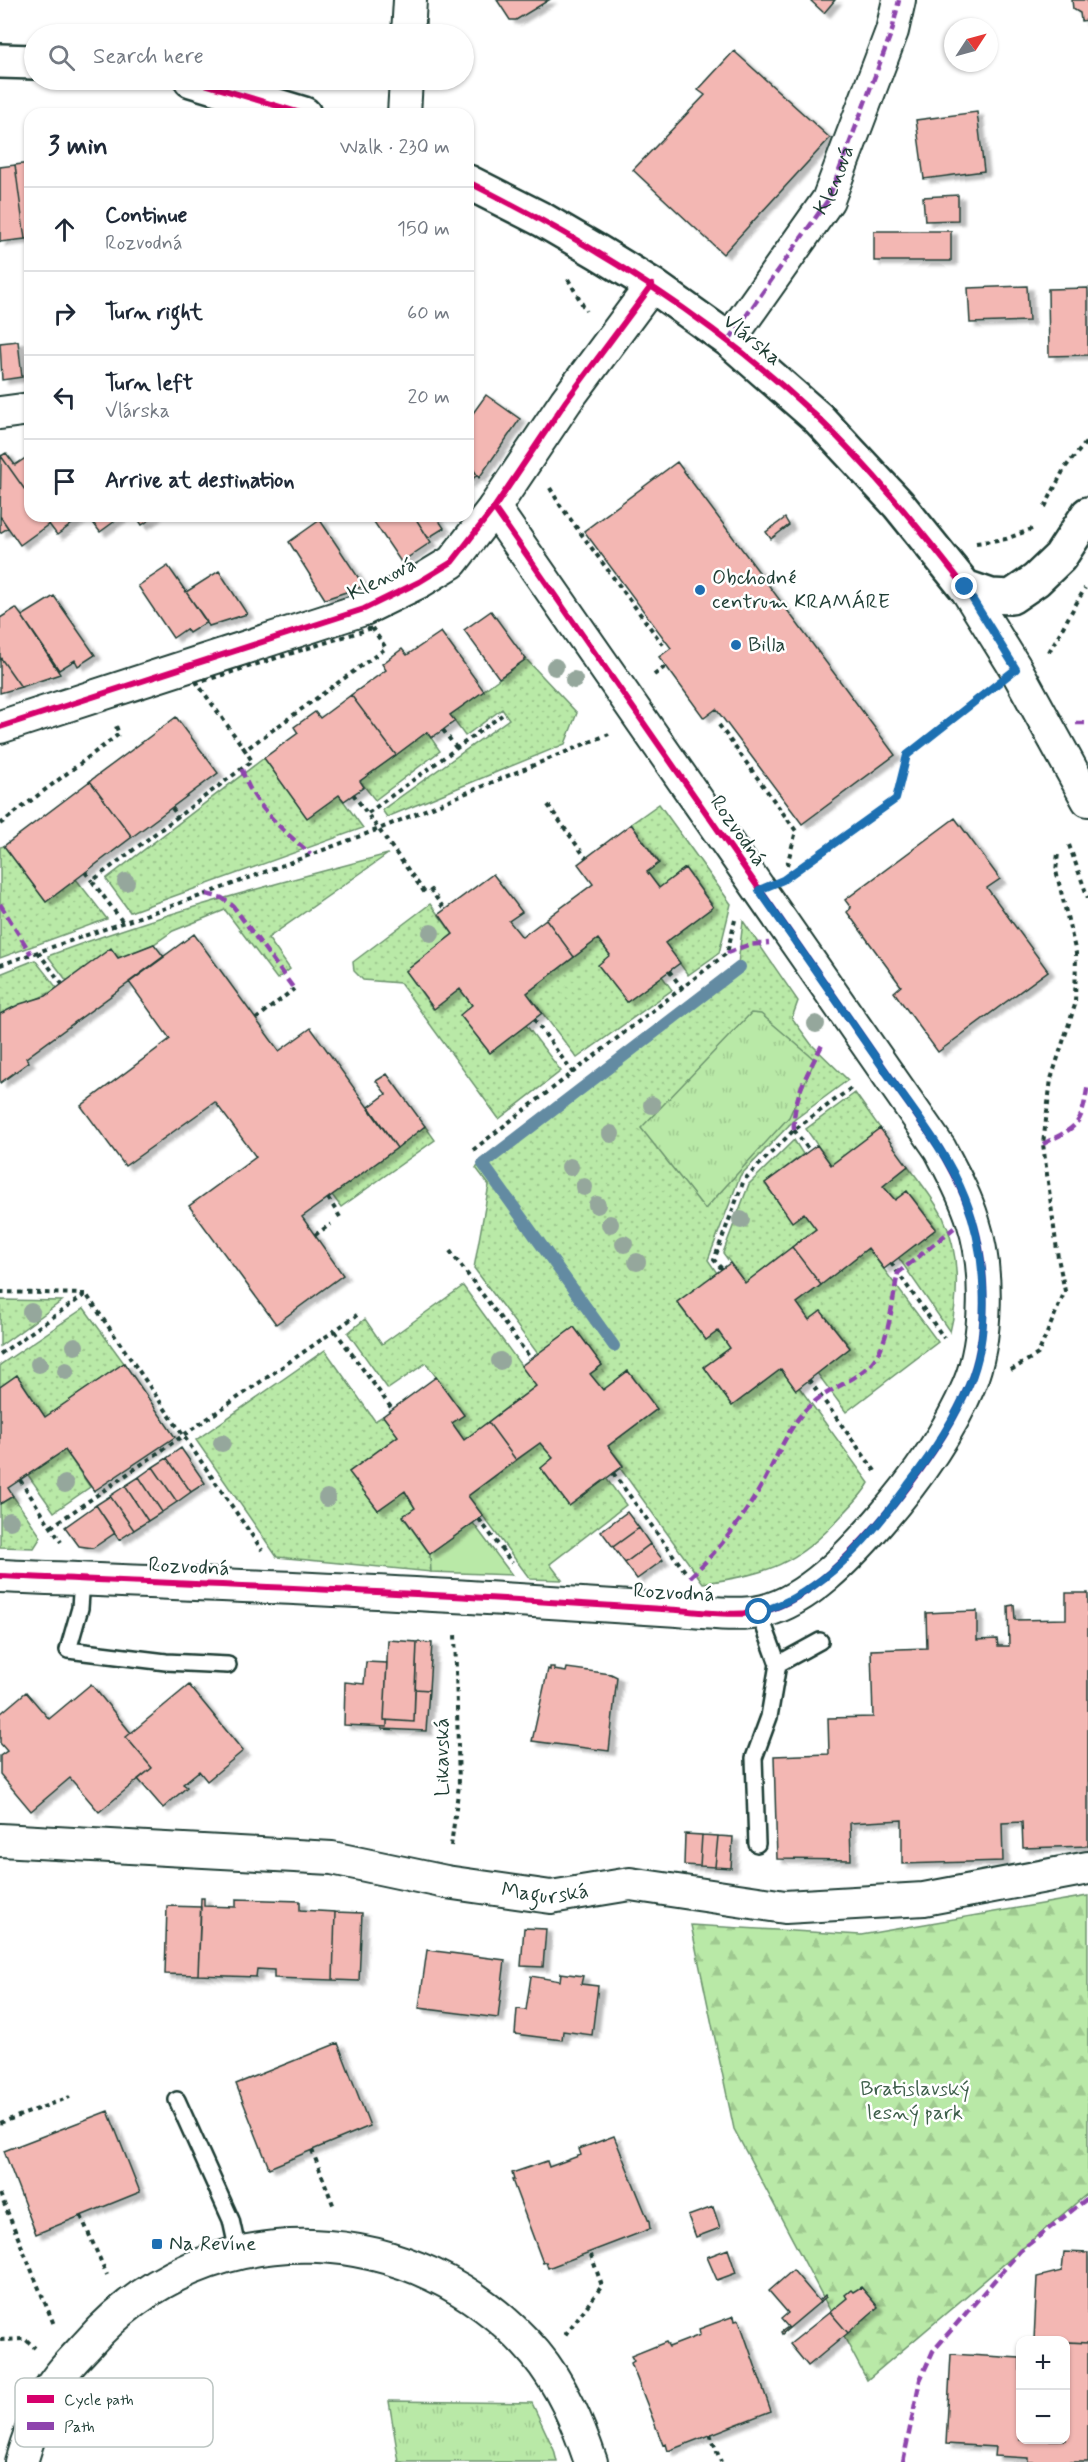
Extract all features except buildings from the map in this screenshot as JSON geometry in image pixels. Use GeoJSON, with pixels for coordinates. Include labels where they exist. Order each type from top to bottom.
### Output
{"type":"FeatureCollection","features":[{"type":"Feature","properties":{"kind":"street"},"geometry":{"type":"LineString","coordinates":[[409,24],[410,0]]}},
{"type":"Feature","properties":{"kind":"street","name":"Klenová"},"geometry":{"type":"LineString","coordinates":[[729,340],[828,200],[892,31],[899,0]]}},
{"type":"Feature","properties":{"kind":"street"},"geometry":{"type":"LineString","coordinates":[[0,61],[24,62]]}},
{"type":"Feature","properties":{"kind":"street"},"geometry":{"type":"LineString","coordinates":[[222,90],[279,108]]}},
{"type":"Feature","properties":{"kind":"street"},"geometry":{"type":"LineString","coordinates":[[404,108],[405,90]]}},
{"type":"Feature","properties":{"kind":"street","name":"Vlárska"},"geometry":{"type":"LineString","coordinates":[[474,185],[543,220],[652,285],[729,340],[818,418],[898,504],[965,587],[1016,669],[1088,800]]}},
{"type":"Feature","properties":{"kind":"street","name":"Klenová"},"geometry":{"type":"LineString","coordinates":[[0,727],[364,609],[419,582],[452,562],[494,508],[566,401],[652,285]]}},
{"type":"Feature","properties":{"kind":"street"},"geometry":{"type":"LineString","coordinates":[[0,412],[24,410]]}},
{"type":"Feature","properties":{"kind":"street","name":"Rozvodná"},"geometry":{"type":"LineString","coordinates":[[0,1576],[453,1596],[707,1612],[759,1612],[781,1606],[807,1590],[846,1557],[868,1534],[897,1500],[933,1450],[970,1383],[980,1338],[984,1281],[981,1250],[965,1197],[940,1149],[494,508]]}},
{"type":"Feature","properties":{"kind":"street"},"geometry":{"type":"LineString","coordinates":[[965,587],[991,596],[1011,597],[1036,580],[1060,558],[1088,514]]}},
{"type":"Feature","properties":{"kind":"street","name":"Magurská"},"geometry":{"type":"LineString","coordinates":[[0,1840],[332,1858],[446,1882],[551,1897],[630,1884],[785,1906],[924,1899],[1088,1868]]}},
{"type":"Feature","properties":{"kind":"street"},"geometry":{"type":"LineString","coordinates":[[60,2378],[97,2333],[124,2307],[146,2292],[198,2266],[238,2252],[299,2245],[337,2247],[372,2253],[423,2269],[482,2302],[536,2354],[561,2391],[579,2427],[591,2462]]}},
{"type":"Feature","properties":{"kind":"street"},"geometry":{"type":"LineString","coordinates":[[21,2462],[25,2447]]}},
{"type":"Feature","properties":{"kind":"lane"},"geometry":{"type":"LineString","coordinates":[[82,1579],[80,1608],[68,1650],[166,1662],[228,1665]]}},
{"type":"Feature","properties":{"kind":"lane"},"geometry":{"type":"LineString","coordinates":[[757,1844],[754,1758],[769,1717],[778,1664],[759,1612]]}},
{"type":"Feature","properties":{"kind":"lane"},"geometry":{"type":"LineString","coordinates":[[778,1664],[820,1641]]}},
{"type":"Feature","properties":{"kind":"lane"},"geometry":{"type":"LineString","coordinates":[[177,2100],[231,2220],[238,2252]]}},
{"type":"Feature","properties":{"kind":"path"},"geometry":{"type":"LineString","coordinates":[[1044,508],[1064,469],[1088,440]]}},
{"type":"Feature","properties":{"kind":"path"},"geometry":{"type":"LineString","coordinates":[[549,485],[560,505],[663,645]]}},
{"type":"Feature","properties":{"kind":"path"},"geometry":{"type":"LineString","coordinates":[[970,543],[1006,539],[1034,528]]}},
{"type":"Feature","properties":{"kind":"path"},"geometry":{"type":"LineString","coordinates":[[92,881],[252,761],[197,683],[372,628],[386,648],[245,750]]}},
{"type":"Feature","properties":{"kind":"path"},"geometry":{"type":"LineString","coordinates":[[472,1150],[727,953],[739,902],[783,880],[896,799],[907,755],[1016,669]]}},
{"type":"Feature","properties":{"kind":"path"},"geometry":{"type":"LineString","coordinates":[[368,813],[502,716]]}},
{"type":"Feature","properties":{"kind":"path"},"geometry":{"type":"LineString","coordinates":[[0,824],[119,734],[113,719]]}},
{"type":"Feature","properties":{"kind":"path"},"geometry":{"type":"LineString","coordinates":[[443,729],[456,749]]}},
{"type":"Feature","properties":{"kind":"path"},"geometry":{"type":"LineString","coordinates":[[0,965],[122,921],[206,894],[379,829],[618,730]]}},
{"type":"Feature","properties":{"kind":"path"},"geometry":{"type":"LineString","coordinates":[[353,794],[425,893]]}},
{"type":"Feature","properties":{"kind":"path"},"geometry":{"type":"LineString","coordinates":[[548,805],[586,858]]}},
{"type":"Feature","properties":{"kind":"path"},"geometry":{"type":"LineString","coordinates":[[172,808],[178,816]]}},
{"type":"Feature","properties":{"kind":"path"},"geometry":{"type":"LineString","coordinates":[[1069,845],[1088,898]]}},
{"type":"Feature","properties":{"kind":"path"},"geometry":{"type":"LineString","coordinates":[[970,1383],[1013,1369],[1038,1354],[1065,1291],[1058,1258],[1043,1144],[1050,1079],[1075,1005],[1076,953],[1056,871],[1058,853]]}},
{"type":"Feature","properties":{"kind":"path"},"geometry":{"type":"LineString","coordinates":[[85,872],[122,921]]}},
{"type":"Feature","properties":{"kind":"path"},"geometry":{"type":"LineString","coordinates":[[430,889],[445,910]]}},
{"type":"Feature","properties":{"kind":"path"},"geometry":{"type":"LineString","coordinates":[[38,951],[62,984]]}},
{"type":"Feature","properties":{"kind":"path"},"geometry":{"type":"LineString","coordinates":[[669,970],[683,989]]}},
{"type":"Feature","properties":{"kind":"path"},"geometry":{"type":"LineString","coordinates":[[256,1019],[294,990]]}},
{"type":"Feature","properties":{"kind":"path"},"geometry":{"type":"LineString","coordinates":[[534,1019],[573,1073]]}},
{"type":"Feature","properties":{"kind":"path"},"geometry":{"type":"LineString","coordinates":[[722,1269],[714,1260],[744,1180],[794,1130],[859,1082]]}},
{"type":"Feature","properties":{"kind":"path"},"geometry":{"type":"LineString","coordinates":[[794,1130],[808,1150]]}},
{"type":"Feature","properties":{"kind":"path"},"geometry":{"type":"LineString","coordinates":[[328,1198],[340,1217]]}},
{"type":"Feature","properties":{"kind":"path"},"geometry":{"type":"LineString","coordinates":[[315,1235],[331,1224]]}},
{"type":"Feature","properties":{"kind":"path"},"geometry":{"type":"LineString","coordinates":[[450,1251],[531,1359]]}},
{"type":"Feature","properties":{"kind":"path"},"geometry":{"type":"LineString","coordinates":[[891,1263],[948,1344]]}},
{"type":"Feature","properties":{"kind":"path"},"geometry":{"type":"LineString","coordinates":[[0,1292],[86,1294]]}},
{"type":"Feature","properties":{"kind":"path"},"geometry":{"type":"LineString","coordinates":[[0,1354],[86,1294]]}},
{"type":"Feature","properties":{"kind":"path"},"geometry":{"type":"LineString","coordinates":[[86,1294],[268,1558]]}},
{"type":"Feature","properties":{"kind":"path"},"geometry":{"type":"LineString","coordinates":[[51,1527],[128,1471],[183,1437],[357,1315]]}},
{"type":"Feature","properties":{"kind":"path"},"geometry":{"type":"LineString","coordinates":[[335,1331],[392,1409]]}},
{"type":"Feature","properties":{"kind":"path"},"geometry":{"type":"LineString","coordinates":[[809,1380],[881,1478]]}},
{"type":"Feature","properties":{"kind":"path"},"geometry":{"type":"LineString","coordinates":[[613,1473],[690,1577]]}},
{"type":"Feature","properties":{"kind":"path"},"geometry":{"type":"LineString","coordinates":[[20,1480],[66,1549]]}},
{"type":"Feature","properties":{"kind":"path"},"geometry":{"type":"LineString","coordinates":[[480,1519],[514,1566]]}},
{"type":"Feature","properties":{"kind":"path"},"geometry":{"type":"LineString","coordinates":[[0,2123],[70,2097]]}},
{"type":"Feature","properties":{"kind":"path"},"geometry":{"type":"LineString","coordinates":[[312,2150],[334,2207]]}},
{"type":"Feature","properties":{"kind":"path"},"geometry":{"type":"LineString","coordinates":[[0,2194],[56,2329]]}},
{"type":"Feature","properties":{"kind":"path"},"geometry":{"type":"LineString","coordinates":[[81,2216],[107,2275]]}},
{"type":"Feature","properties":{"kind":"path"},"geometry":{"type":"LineString","coordinates":[[563,2338],[602,2286],[590,2252]]}},
{"type":"Feature","properties":{"kind":"path"},"geometry":{"type":"LineString","coordinates":[[0,2340],[25,2339]]}},
{"type":"Feature","properties":{"kind":"path"},"geometry":{"type":"LineString","coordinates":[[710,2434],[721,2462]]}},
{"type":"Feature","properties":{"kind":"green space"},"geometry":{"type":"Polygon","coordinates":[[[526,659],[577,713],[565,744],[387,817],[382,810],[509,719],[502,709],[465,736],[450,715],[526,659]]]}},
{"type":"Feature","properties":{"kind":"green space"},"geometry":{"type":"Polygon","coordinates":[[[427,732],[440,751],[375,800],[360,781],[427,732]]]}},
{"type":"Feature","properties":{"kind":"green space"},"geometry":{"type":"Polygon","coordinates":[[[264,758],[307,817],[339,795],[363,828],[130,912],[106,879],[264,758]]]}},
{"type":"Feature","properties":{"kind":"green space"},"geometry":{"type":"Polygon","coordinates":[[[659,804],[731,904],[719,953],[688,975],[665,943],[713,906],[685,868],[659,888],[647,872],[659,862],[631,824],[659,804]]]}},
{"type":"Feature","properties":{"kind":"green space"},"geometry":{"type":"Polygon","coordinates":[[[4,846],[46,902],[76,879],[107,919],[0,958],[0,847],[4,846]]]}},
{"type":"Feature","properties":{"kind":"green space"},"geometry":{"type":"Polygon","coordinates":[[[388,854],[268,938],[290,969],[277,979],[225,910],[173,931],[154,944],[67,981],[48,956],[174,913],[388,854]]]}},
{"type":"Feature","properties":{"kind":"green space"},"geometry":{"type":"Polygon","coordinates":[[[430,904],[453,934],[406,971],[433,1009],[460,989],[472,1005],[461,1015],[489,1052],[526,1025],[561,1071],[499,1119],[400,983],[363,980],[354,971],[353,962],[430,904]]]}},
{"type":"Feature","properties":{"kind":"green space"},"geometry":{"type":"Polygon","coordinates":[[[743,921],[798,1001],[792,1018],[811,1044],[848,1080],[794,1120],[740,1176],[708,1260],[717,1273],[677,1303],[706,1340],[718,1331],[730,1348],[704,1367],[732,1406],[781,1369],[796,1389],[799,1387],[869,1483],[857,1500],[826,1532],[796,1556],[763,1571],[703,1583],[620,1468],[623,1465],[608,1446],[657,1409],[628,1371],[603,1390],[590,1374],[602,1365],[574,1327],[538,1354],[474,1268],[489,1185],[476,1168],[738,964],[743,921]]]}},
{"type":"Feature","properties":{"kind":"green space"},"geometry":{"type":"Polygon","coordinates":[[[598,939],[610,955],[627,1002],[662,976],[672,990],[577,1058],[527,993],[598,939]]]}},
{"type":"Feature","properties":{"kind":"green space"},"geometry":{"type":"Polygon","coordinates":[[[35,960],[57,988],[0,1014],[0,974],[35,960]]]}},
{"type":"Feature","properties":{"kind":"green space"},"geometry":{"type":"Polygon","coordinates":[[[751,1013],[761,1014],[815,1060],[789,1117],[705,1209],[641,1128],[751,1013]]]}},
{"type":"Feature","properties":{"kind":"green space"},"geometry":{"type":"Polygon","coordinates":[[[855,1093],[880,1128],[831,1165],[806,1129],[855,1093]]]}},
{"type":"Feature","properties":{"kind":"green space"},"geometry":{"type":"Polygon","coordinates":[[[425,1126],[435,1140],[341,1207],[332,1195],[425,1126]]]}},
{"type":"Feature","properties":{"kind":"green space"},"geometry":{"type":"Polygon","coordinates":[[[794,1140],[803,1154],[765,1184],[792,1221],[804,1213],[816,1229],[745,1283],[723,1253],[749,1184],[794,1140]]]}},
{"type":"Feature","properties":{"kind":"green space"},"geometry":{"type":"Polygon","coordinates":[[[908,1166],[943,1217],[953,1245],[956,1289],[950,1332],[898,1257],[936,1228],[907,1191],[895,1200],[883,1186],[908,1166]]]}},
{"type":"Feature","properties":{"kind":"green space"},"geometry":{"type":"Polygon","coordinates":[[[868,1248],[938,1342],[846,1412],[817,1373],[850,1347],[821,1311],[809,1320],[797,1303],[868,1248]]]}},
{"type":"Feature","properties":{"kind":"green space"},"geometry":{"type":"Polygon","coordinates":[[[463,1286],[536,1386],[464,1440],[452,1423],[464,1415],[426,1363],[388,1389],[348,1333],[365,1319],[382,1344],[463,1286]]]}},
{"type":"Feature","properties":{"kind":"green space"},"geometry":{"type":"Polygon","coordinates":[[[0,1300],[62,1301],[0,1346],[0,1300]]]}},
{"type":"Feature","properties":{"kind":"green space"},"geometry":{"type":"Polygon","coordinates":[[[84,1308],[124,1363],[45,1417],[17,1375],[0,1387],[0,1365],[84,1308]]]}},
{"type":"Feature","properties":{"kind":"green space"},"geometry":{"type":"Polygon","coordinates":[[[325,1350],[375,1421],[383,1416],[398,1436],[349,1472],[378,1510],[405,1491],[415,1508],[403,1517],[430,1554],[431,1572],[277,1557],[196,1440],[325,1350]]]}},
{"type":"Feature","properties":{"kind":"green space"},"geometry":{"type":"Polygon","coordinates":[[[540,1443],[553,1458],[541,1468],[569,1506],[606,1478],[626,1505],[550,1564],[562,1580],[530,1579],[468,1496],[540,1443]]]}},
{"type":"Feature","properties":{"kind":"green space"},"geometry":{"type":"Polygon","coordinates":[[[65,1450],[90,1487],[54,1512],[28,1475],[65,1450]]]}},
{"type":"Feature","properties":{"kind":"green space"},"geometry":{"type":"Polygon","coordinates":[[[13,1496],[41,1537],[34,1548],[0,1547],[0,1504],[13,1496]]]}},
{"type":"Feature","properties":{"kind":"green space"},"geometry":{"type":"Polygon","coordinates":[[[473,1523],[512,1575],[431,1572],[430,1554],[473,1523]]]}},
{"type":"Feature","properties":{"kind":"green space","name":"Bratislavský lesný park"},"geometry":{"type":"Polygon","coordinates":[[[1088,1896],[1088,2193],[867,2380],[734,2129],[691,1925],[861,1935],[1088,1896]]]}},
{"type":"Feature","properties":{"kind":"green space"},"geometry":{"type":"Polygon","coordinates":[[[389,2401],[532,2403],[554,2450],[557,2462],[399,2462],[389,2401]]]}},
{"type":"Feature","properties":{"kind":"waterway"},"geometry":{"type":"LineString","coordinates":[[614,1346],[483,1164],[740,967]]}},
{"type":"Feature","properties":{"kind":"marked path"},"geometry":{"type":"LineString","coordinates":[[729,340],[828,200],[892,31],[899,0]]}},
{"type":"Feature","properties":{"kind":"marked path"},"geometry":{"type":"LineString","coordinates":[[1076,723],[1088,723]]}},
{"type":"Feature","properties":{"kind":"marked path"},"geometry":{"type":"LineString","coordinates":[[242,769],[260,805],[290,837],[311,854]]}},
{"type":"Feature","properties":{"kind":"marked path"},"geometry":{"type":"LineString","coordinates":[[206,894],[222,898],[233,906],[294,989]]}},
{"type":"Feature","properties":{"kind":"marked path"},"geometry":{"type":"LineString","coordinates":[[0,904],[31,954]]}},
{"type":"Feature","properties":{"kind":"marked path"},"geometry":{"type":"LineString","coordinates":[[727,953],[748,945],[769,943]]}},
{"type":"Feature","properties":{"kind":"marked path"},"geometry":{"type":"LineString","coordinates":[[794,1130],[798,1097],[822,1045]]}},
{"type":"Feature","properties":{"kind":"marked path"},"geometry":{"type":"LineString","coordinates":[[1043,1144],[1065,1133],[1077,1123],[1088,1084]]}},
{"type":"Feature","properties":{"kind":"marked path"},"geometry":{"type":"LineString","coordinates":[[690,1577],[721,1545],[739,1522],[801,1415],[819,1398],[860,1373],[876,1357],[888,1327],[898,1273],[954,1228]]}},
{"type":"Feature","properties":{"kind":"marked path"},"geometry":{"type":"LineString","coordinates":[[903,2462],[920,2380],[933,2351],[1020,2251],[1088,2198]]}},
{"type":"Feature","properties":{"kind":"cycle path"},"geometry":{"type":"LineString","coordinates":[[224,90],[284,108]]}},
{"type":"Feature","properties":{"kind":"cycle path"},"geometry":{"type":"LineString","coordinates":[[474,185],[607,258],[651,286],[736,347],[816,416],[856,456],[965,587]]}},
{"type":"Feature","properties":{"kind":"cycle path"},"geometry":{"type":"LineString","coordinates":[[0,727],[364,609],[419,582],[452,562],[494,508],[566,401],[652,285]]}},
{"type":"Feature","properties":{"kind":"cycle path"},"geometry":{"type":"LineString","coordinates":[[0,1576],[259,1586],[754,1613],[780,1605],[812,1587],[854,1549],[917,1475],[961,1404],[980,1346],[983,1325],[983,1281],[978,1239],[973,1221],[949,1166],[940,1149],[494,508]]}},
{"type":"Feature","properties":{"kind":"place","name":"Obchodné centrum KRAMÁRE"},"geometry":{"type":"Point","coordinates":[700,590]}},
{"type":"Feature","properties":{"kind":"place","name":"Billa"},"geometry":{"type":"Point","coordinates":[736,645]}},
{"type":"Feature","properties":{"kind":"place","name":"Na Revíne"},"geometry":{"type":"Point","coordinates":[157,2244]}},
{"type":"Feature","properties":{"kind":"route"},"geometry":{"type":"LineString","coordinates":[[759,1612],[781,1606],[807,1590],[846,1557],[868,1534],[897,1500],[939,1442],[970,1383],[976,1359],[980,1338],[984,1281],[981,1250],[965,1197],[940,1149],[759,890],[783,880],[896,799],[907,755],[1016,669],[965,587]]}}]}
